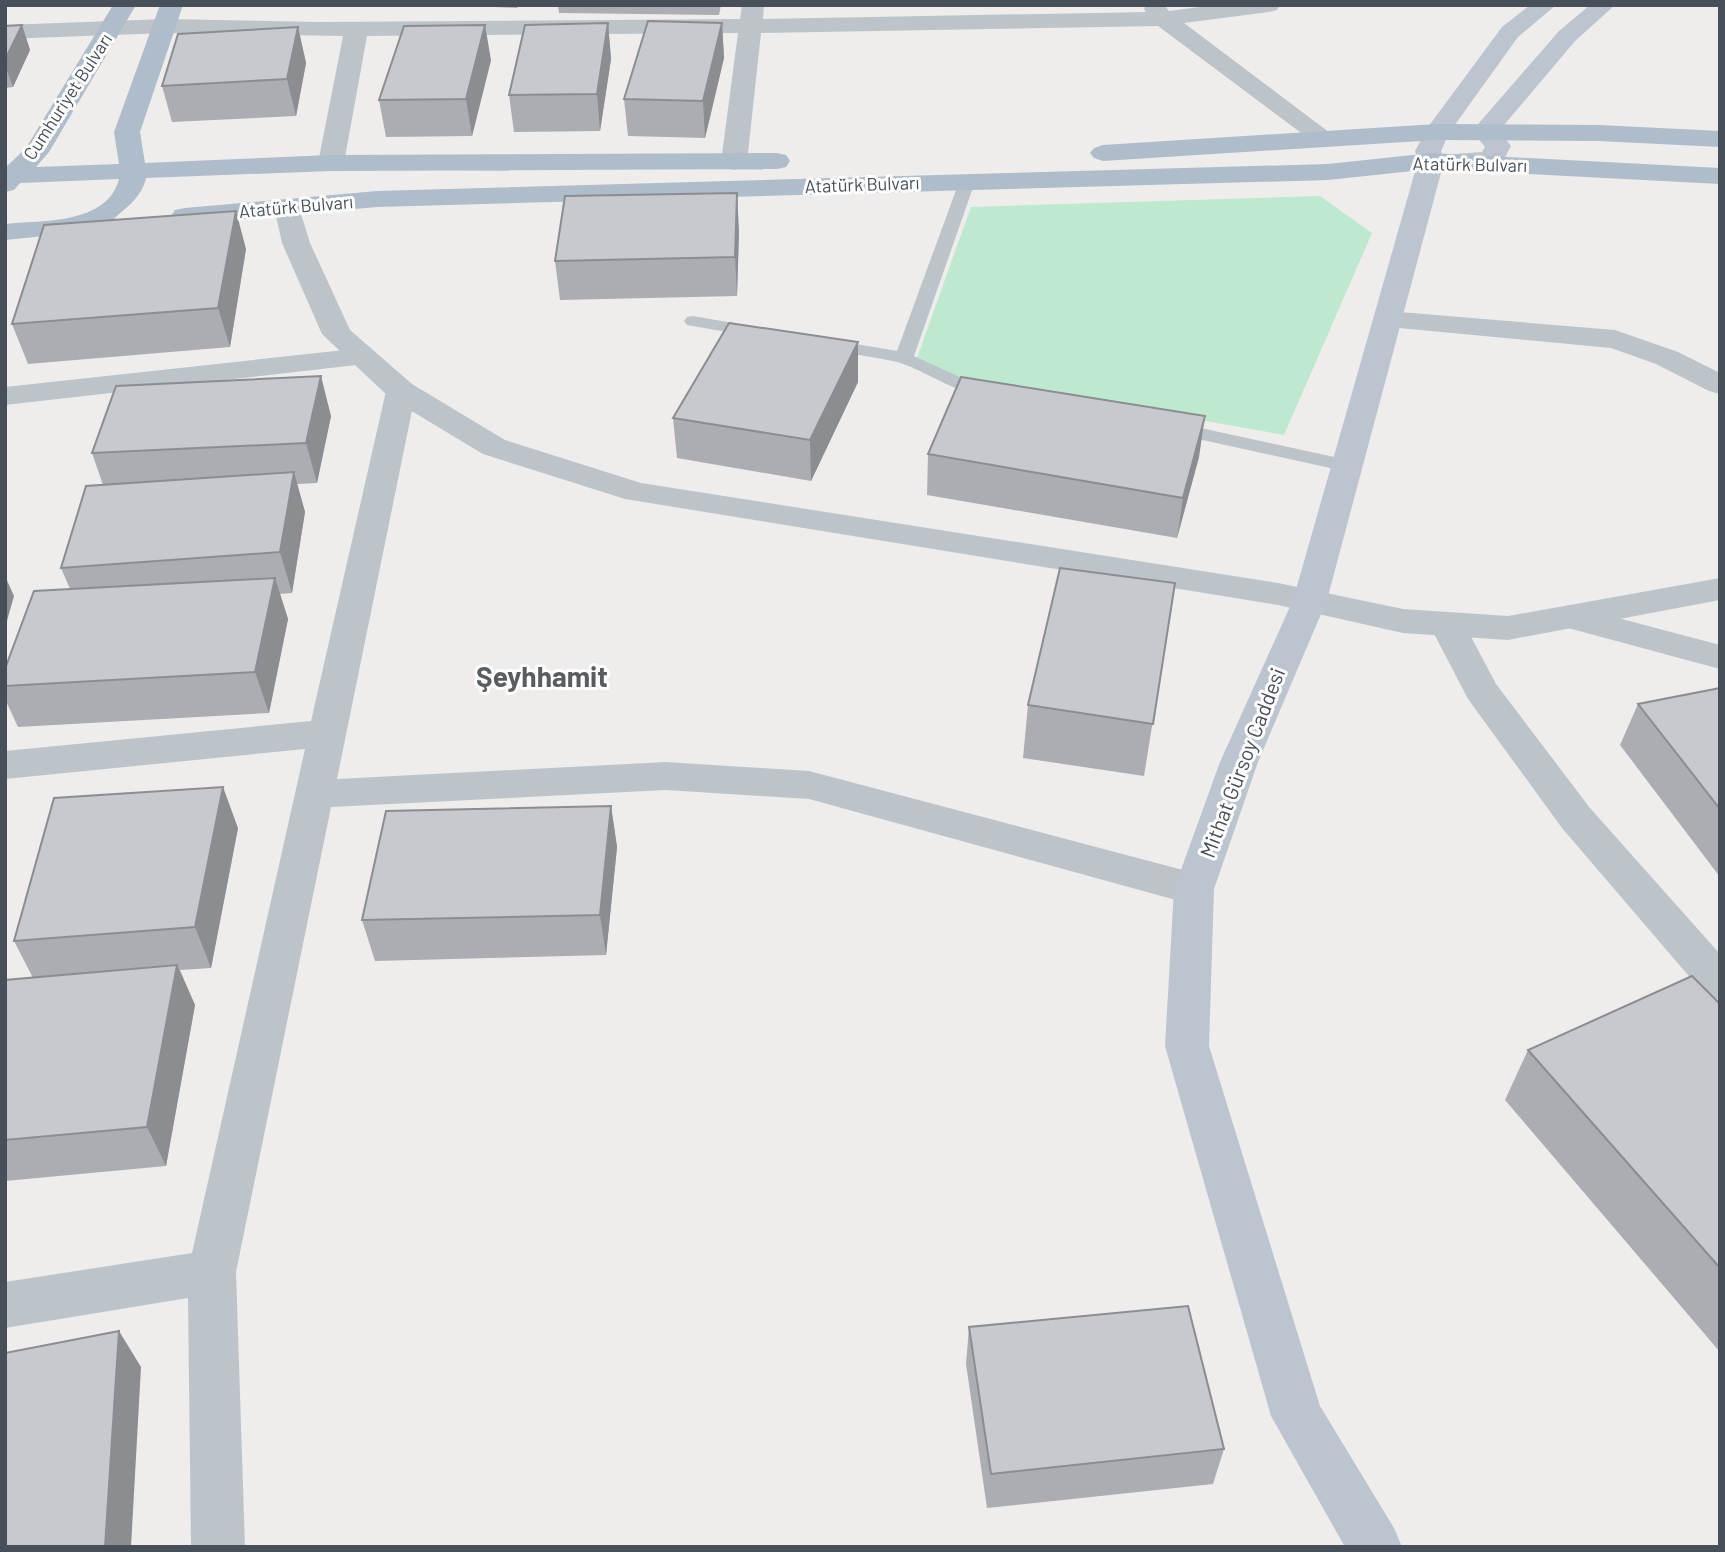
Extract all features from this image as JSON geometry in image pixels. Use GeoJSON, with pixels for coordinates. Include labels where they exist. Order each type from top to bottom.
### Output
{"type":"FeatureCollection","features":[{"type":"Feature","properties":{"kind":"main road","name":"Cumhuriyet Bulvarı"},"geometry":{"type":"LineString","coordinates":[[8,179],[36,152],[125,5]]}},
{"type":"Feature","properties":{"kind":"main road","name":"Mithat Gürsoy Caddesi"},"geometry":{"type":"LineString","coordinates":[[1375,1547],[1297,1416],[1186,1046],[1194,889],[1239,762],[1310,600],[1434,146],[1510,32],[1545,5]]}},
{"type":"Feature","properties":{"kind":"main road"},"geometry":{"type":"LineString","coordinates":[[1434,146],[1492,159],[1498,146],[1485,131],[1567,36],[1604,5]]}},
{"type":"Feature","properties":{"kind":"main road"},"geometry":{"type":"LineString","coordinates":[[82,225],[125,198],[131,184],[133,170],[128,153],[127,132],[169,16]]}},
{"type":"Feature","properties":{"kind":"main road","name":"Atatürk Bulvarı"},"geometry":{"type":"LineString","coordinates":[[1485,131],[1720,139]]}},
{"type":"Feature","properties":{"kind":"main road","name":"Atatürk Bulvarı"},"geometry":{"type":"LineString","coordinates":[[1079,153],[1325,139],[1434,146],[1720,176]]}},
{"type":"Feature","properties":{"kind":"main road","name":"Atatürk Bulvarı"},"geometry":{"type":"LineString","coordinates":[[164,218],[391,199],[1328,172],[1434,146]]}},
{"type":"Feature","properties":{"kind":"main road","name":"Atatürk Bulvarı"},"geometry":{"type":"LineString","coordinates":[[8,179],[133,170],[331,163],[803,160]]}},
{"type":"Feature","properties":{"kind":"main road"},"geometry":{"type":"LineString","coordinates":[[7,231],[137,221]]}},
{"type":"Feature","properties":{"kind":"street"},"geometry":{"type":"LineString","coordinates":[[5,32],[113,27],[169,16],[356,29],[753,16],[1157,12],[1269,5]]}},
{"type":"Feature","properties":{"kind":"street"},"geometry":{"type":"LineString","coordinates":[[1157,12],[1325,139]]}},
{"type":"Feature","properties":{"kind":"street"},"geometry":{"type":"LineString","coordinates":[[734,162],[753,16]]}},
{"type":"Feature","properties":{"kind":"street"},"geometry":{"type":"LineString","coordinates":[[331,163],[356,29]]}},
{"type":"Feature","properties":{"kind":"street"},"geometry":{"type":"LineString","coordinates":[[287,207],[296,243],[337,334],[401,391],[494,447],[637,492],[1310,600],[1403,621],[1508,628],[1720,589]]}},
{"type":"Feature","properties":{"kind":"street"},"geometry":{"type":"LineString","coordinates":[[1388,320],[1615,339],[1667,358],[1720,385]]}},
{"type":"Feature","properties":{"kind":"street"},"geometry":{"type":"LineString","coordinates":[[5,396],[363,357]]}},
{"type":"Feature","properties":{"kind":"street"},"geometry":{"type":"LineString","coordinates":[[218,1547],[212,1272],[401,391]]}},
{"type":"Feature","properties":{"kind":"street"},"geometry":{"type":"LineString","coordinates":[[1569,617],[1720,657]]}},
{"type":"Feature","properties":{"kind":"street"},"geometry":{"type":"LineString","coordinates":[[1447,624],[1481,690],[1576,818],[1720,983]]}},
{"type":"Feature","properties":{"kind":"street"},"geometry":{"type":"LineString","coordinates":[[5,765],[328,733]]}},
{"type":"Feature","properties":{"kind":"street"},"geometry":{"type":"LineString","coordinates":[[315,794],[666,776],[809,785],[1194,889]]}},
{"type":"Feature","properties":{"kind":"street"},"geometry":{"type":"LineString","coordinates":[[5,1305],[212,1272]]}},
{"type":"Feature","properties":{"kind":"lane"},"geometry":{"type":"LineString","coordinates":[[904,358],[967,182]]}},
{"type":"Feature","properties":{"kind":"lane"},"geometry":{"type":"LineString","coordinates":[[693,321],[772,335]]}},
{"type":"Feature","properties":{"kind":"lane"},"geometry":{"type":"LineString","coordinates":[[812,342],[904,358],[959,383],[1013,394]]}},
{"type":"Feature","properties":{"kind":"lane"},"geometry":{"type":"LineString","coordinates":[[1160,426],[1348,466]]}},
{"type":"Feature","properties":{"kind":"green space"},"geometry":{"type":"Polygon","coordinates":[[[1320,196],[1372,233],[1284,435],[913,369],[971,207],[1320,196]]]}},
{"type":"Feature","properties":{"kind":"building"},"geometry":{"type":"Polygon","coordinates":[[[648,21],[722,23],[703,101],[624,99],[648,21]]]}},
{"type":"Feature","properties":{"kind":"building"},"geometry":{"type":"Polygon","coordinates":[[[608,23],[597,94],[509,95],[525,25],[608,23]]]}},
{"type":"Feature","properties":{"kind":"building"},"geometry":{"type":"Polygon","coordinates":[[[22,25],[5,60],[5,26],[22,25]]]}},
{"type":"Feature","properties":{"kind":"building"},"geometry":{"type":"Polygon","coordinates":[[[485,25],[466,99],[379,100],[404,26],[485,25]]]}},
{"type":"Feature","properties":{"kind":"building"},"geometry":{"type":"Polygon","coordinates":[[[298,27],[287,79],[162,86],[178,34],[298,27]]]}},
{"type":"Feature","properties":{"kind":"building"},"geometry":{"type":"Polygon","coordinates":[[[737,193],[735,257],[555,261],[565,196],[737,193]]]}},
{"type":"Feature","properties":{"kind":"building"},"geometry":{"type":"Polygon","coordinates":[[[236,211],[218,308],[12,324],[44,225],[236,211]]]}},
{"type":"Feature","properties":{"kind":"building"},"geometry":{"type":"Polygon","coordinates":[[[729,323],[858,342],[810,440],[673,418],[729,323]]]}},
{"type":"Feature","properties":{"kind":"building"},"geometry":{"type":"Polygon","coordinates":[[[321,376],[306,443],[92,453],[116,386],[321,376]]]}},
{"type":"Feature","properties":{"kind":"building"},"geometry":{"type":"Polygon","coordinates":[[[961,377],[1205,416],[1183,498],[928,454],[961,377]]]}},
{"type":"Feature","properties":{"kind":"building"},"geometry":{"type":"Polygon","coordinates":[[[294,472],[280,552],[61,568],[86,486],[294,472]]]}},
{"type":"Feature","properties":{"kind":"building"},"geometry":{"type":"Polygon","coordinates":[[[1060,568],[1175,583],[1153,724],[1028,705],[1060,568]]]}},
{"type":"Feature","properties":{"kind":"building"},"geometry":{"type":"Polygon","coordinates":[[[275,578],[255,672],[5,686],[5,669],[34,591],[275,578]]]}},
{"type":"Feature","properties":{"kind":"building"},"geometry":{"type":"Polygon","coordinates":[[[1720,688],[1720,809],[1638,704],[1720,688]]]}},
{"type":"Feature","properties":{"kind":"building"},"geometry":{"type":"Polygon","coordinates":[[[223,787],[195,927],[14,941],[54,798],[223,787]]]}},
{"type":"Feature","properties":{"kind":"building"},"geometry":{"type":"Polygon","coordinates":[[[611,806],[600,915],[362,920],[386,811],[611,806]]]}},
{"type":"Feature","properties":{"kind":"building"},"geometry":{"type":"Polygon","coordinates":[[[177,965],[147,1127],[5,1140],[5,980],[177,965]]]}},
{"type":"Feature","properties":{"kind":"building"},"geometry":{"type":"Polygon","coordinates":[[[1692,976],[1720,1004],[1720,1268],[1528,1050],[1692,976]]]}},
{"type":"Feature","properties":{"kind":"building"},"geometry":{"type":"Polygon","coordinates":[[[1188,1306],[1224,1449],[991,1474],[969,1327],[1188,1306]]]}},
{"type":"Feature","properties":{"kind":"building"},"geometry":{"type":"Polygon","coordinates":[[[119,1331],[105,1547],[5,1547],[5,1353],[119,1331]]]}},
{"type":"Feature","properties":{"kind":"district","name":"Şeyhhamit"},"geometry":{"type":"Point","coordinates":[542,677]}}]}
